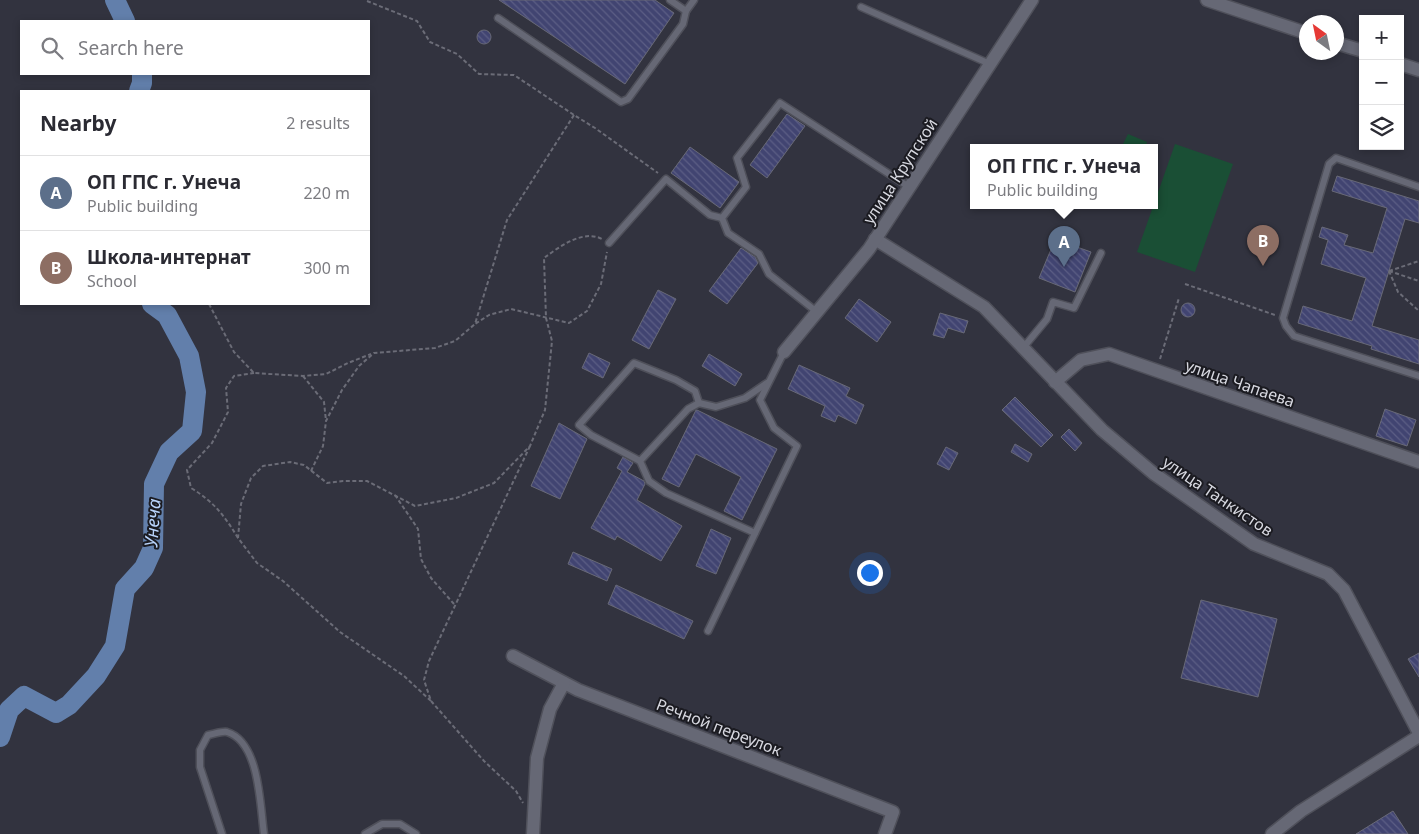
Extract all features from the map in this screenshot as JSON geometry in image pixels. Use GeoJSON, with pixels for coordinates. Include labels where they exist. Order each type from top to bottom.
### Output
{"type":"FeatureCollection","features":[{"type":"Feature","properties":{"kind":"street","name":"улица Крупской"},"geometry":{"type":"LineString","coordinates":[[784,352],[875,239],[1032,0]]}},
{"type":"Feature","properties":{"kind":"street"},"geometry":{"type":"LineString","coordinates":[[1206,0],[1299,31]]}},
{"type":"Feature","properties":{"kind":"street"},"geometry":{"type":"LineString","coordinates":[[1344,45],[1359,50]]}},
{"type":"Feature","properties":{"kind":"street"},"geometry":{"type":"LineString","coordinates":[[1404,65],[1419,70]]}},
{"type":"Feature","properties":{"kind":"street","name":"улица Танкистов"},"geometry":{"type":"LineString","coordinates":[[875,239],[984,307],[1102,430],[1153,473],[1254,544],[1328,574],[1344,590],[1419,735],[1301,811],[1280,832]]}},
{"type":"Feature","properties":{"kind":"street","name":"улица Чапаева"},"geometry":{"type":"LineString","coordinates":[[1055,382],[1081,360],[1109,354],[1419,462]]}},
{"type":"Feature","properties":{"kind":"street","name":"Речной переулок"},"geometry":{"type":"LineString","coordinates":[[513,656],[564,683],[893,812],[885,834]]}},
{"type":"Feature","properties":{"kind":"street"},"geometry":{"type":"LineString","coordinates":[[533,834],[538,758],[550,709],[564,683]]}},
{"type":"Feature","properties":{"kind":"lane"},"geometry":{"type":"LineString","coordinates":[[670,0],[686,11]]}},
{"type":"Feature","properties":{"kind":"lane"},"geometry":{"type":"LineString","coordinates":[[498,18],[621,102],[628,99],[683,24],[686,11],[694,0]]}},
{"type":"Feature","properties":{"kind":"lane"},"geometry":{"type":"LineString","coordinates":[[861,7],[990,64]]}},
{"type":"Feature","properties":{"kind":"lane"},"geometry":{"type":"LineString","coordinates":[[722,218],[746,187],[737,158],[780,103],[909,187]]}},
{"type":"Feature","properties":{"kind":"lane"},"geometry":{"type":"LineString","coordinates":[[1419,187],[1336,158],[1329,164],[1283,318],[1286,326],[1294,336],[1419,376]]}},
{"type":"Feature","properties":{"kind":"lane"},"geometry":{"type":"LineString","coordinates":[[609,243],[666,179],[710,215],[722,218]]}},
{"type":"Feature","properties":{"kind":"lane"},"geometry":{"type":"LineString","coordinates":[[722,218],[728,233],[759,254],[769,274],[818,312]]}},
{"type":"Feature","properties":{"kind":"lane"},"geometry":{"type":"LineString","coordinates":[[1023,348],[1047,320],[1053,302],[1074,308],[1101,254]]}},
{"type":"Feature","properties":{"kind":"lane"},"geometry":{"type":"LineString","coordinates":[[708,631],[797,446],[774,428],[760,400],[784,352]]}},
{"type":"Feature","properties":{"kind":"lane"},"geometry":{"type":"LineString","coordinates":[[699,403],[694,391],[676,380],[634,362],[579,425],[591,435],[640,461],[649,481],[666,493],[755,533]]}},
{"type":"Feature","properties":{"kind":"lane"},"geometry":{"type":"LineString","coordinates":[[640,461],[688,409],[699,403],[716,407],[745,398],[769,382]]}},
{"type":"Feature","properties":{"kind":"lane"},"geometry":{"type":"LineString","coordinates":[[222,834],[200,766],[200,750],[208,735],[225,731],[240,738],[255,770],[264,834]]}},
{"type":"Feature","properties":{"kind":"lane"},"geometry":{"type":"LineString","coordinates":[[365,834],[382,824],[400,824],[416,834]]}},
{"type":"Feature","properties":{"kind":"path"},"geometry":{"type":"LineString","coordinates":[[367,2],[417,21],[430,42],[457,54],[479,74],[514,75],[602,132],[666,179]]}},
{"type":"Feature","properties":{"kind":"path"},"geometry":{"type":"LineString","coordinates":[[475,324],[506,220],[574,115]]}},
{"type":"Feature","properties":{"kind":"path"},"geometry":{"type":"LineString","coordinates":[[431,701],[424,680],[429,661],[545,410],[552,341],[546,318],[544,258],[568,241],[595,236],[609,243],[601,284],[587,311],[569,323],[546,318],[511,309],[489,314],[455,342],[436,348],[374,354],[348,363],[326,374],[303,376],[254,373],[234,376],[226,388],[228,412],[212,443],[187,470],[191,488],[207,497],[222,512],[238,538],[258,564],[283,581],[340,632],[404,676],[431,701],[484,761],[516,791],[534,821]]}},
{"type":"Feature","properties":{"kind":"path"},"geometry":{"type":"LineString","coordinates":[[1389,270],[1419,261]]}},
{"type":"Feature","properties":{"kind":"path"},"geometry":{"type":"LineString","coordinates":[[1389,270],[1419,281]]}},
{"type":"Feature","properties":{"kind":"path"},"geometry":{"type":"LineString","coordinates":[[1389,270],[1398,292],[1419,310]]}},
{"type":"Feature","properties":{"kind":"path"},"geometry":{"type":"LineString","coordinates":[[1185,284],[1283,318]]}},
{"type":"Feature","properties":{"kind":"path"},"geometry":{"type":"LineString","coordinates":[[1156,371],[1180,298]]}},
{"type":"Feature","properties":{"kind":"path"},"geometry":{"type":"LineString","coordinates":[[210,305],[234,352],[254,373]]}},
{"type":"Feature","properties":{"kind":"path"},"geometry":{"type":"LineString","coordinates":[[326,421],[342,390],[359,366],[374,354]]}},
{"type":"Feature","properties":{"kind":"path"},"geometry":{"type":"LineString","coordinates":[[303,376],[324,402],[326,421],[323,446],[311,471]]}},
{"type":"Feature","properties":{"kind":"path"},"geometry":{"type":"LineString","coordinates":[[238,538],[241,504],[251,478],[264,466],[290,462],[304,465],[327,483],[367,481],[415,506],[456,498],[494,483],[530,446]]}},
{"type":"Feature","properties":{"kind":"path"},"geometry":{"type":"LineString","coordinates":[[395,495],[418,529],[421,559],[431,578],[455,605]]}},
{"type":"Feature","properties":{"kind":"green space"},"geometry":{"type":"Polygon","coordinates":[[[1128,134],[1147,142],[1146,144],[1123,144],[1128,134]]]}},
{"type":"Feature","properties":{"kind":"green space"},"geometry":{"type":"Polygon","coordinates":[[[1175,144],[1233,164],[1195,272],[1137,252],[1152,209],[1158,209],[1158,192],[1175,144]]]}},
{"type":"Feature","properties":{"kind":"building"},"geometry":{"type":"Polygon","coordinates":[[[499,0],[655,0],[674,13],[625,84],[499,0]]]}},
{"type":"Feature","properties":{"kind":"building"},"geometry":{"type":"Polygon","coordinates":[[[481,30],[487,30],[491,37],[487,44],[481,44],[477,40],[477,34],[481,30]]]}},
{"type":"Feature","properties":{"kind":"building"},"geometry":{"type":"Polygon","coordinates":[[[787,114],[805,126],[767,178],[750,165],[787,114]]]}},
{"type":"Feature","properties":{"kind":"building"},"geometry":{"type":"Polygon","coordinates":[[[690,147],[739,182],[720,208],[671,173],[690,147]]]}},
{"type":"Feature","properties":{"kind":"building"},"geometry":{"type":"Polygon","coordinates":[[[1337,176],[1419,201],[1419,223],[1405,219],[1372,326],[1419,340],[1419,364],[1371,349],[1372,346],[1298,323],[1303,306],[1352,321],[1366,278],[1321,264],[1328,240],[1319,237],[1322,227],[1348,235],[1344,245],[1373,253],[1387,208],[1332,191],[1337,176]]]}},
{"type":"Feature","properties":{"kind":"building"},"geometry":{"type":"Polygon","coordinates":[[[1052,247],[1073,255],[1077,247],[1091,252],[1075,292],[1039,278],[1052,247]]]}},
{"type":"Feature","properties":{"kind":"building"},"geometry":{"type":"Polygon","coordinates":[[[741,248],[755,257],[758,263],[727,304],[709,291],[741,248]]]}},
{"type":"Feature","properties":{"kind":"building"},"geometry":{"type":"Polygon","coordinates":[[[658,290],[676,299],[649,349],[632,340],[658,290]]]}},
{"type":"Feature","properties":{"kind":"building"},"geometry":{"type":"Polygon","coordinates":[[[859,299],[891,322],[877,342],[845,318],[859,299]]]}},
{"type":"Feature","properties":{"kind":"building"},"geometry":{"type":"Polygon","coordinates":[[[1188,303],[1193,305],[1195,310],[1193,315],[1188,317],[1183,315],[1181,310],[1183,305],[1188,303]]]}},
{"type":"Feature","properties":{"kind":"building"},"geometry":{"type":"Polygon","coordinates":[[[940,313],[968,321],[964,333],[948,328],[944,338],[933,335],[940,313]]]}},
{"type":"Feature","properties":{"kind":"building"},"geometry":{"type":"Polygon","coordinates":[[[589,353],[610,363],[603,378],[582,368],[589,353]]]}},
{"type":"Feature","properties":{"kind":"building"},"geometry":{"type":"Polygon","coordinates":[[[709,354],[742,374],[735,386],[702,366],[709,354]]]}},
{"type":"Feature","properties":{"kind":"building"},"geometry":{"type":"Polygon","coordinates":[[[799,365],[850,388],[846,396],[864,405],[856,424],[838,415],[835,422],[821,416],[825,406],[788,389],[799,365]]]}},
{"type":"Feature","properties":{"kind":"building"},"geometry":{"type":"Polygon","coordinates":[[[1015,397],[1053,435],[1041,447],[1002,410],[1015,397]]]}},
{"type":"Feature","properties":{"kind":"building"},"geometry":{"type":"Polygon","coordinates":[[[1385,409],[1416,420],[1407,446],[1376,436],[1385,409]]]}},
{"type":"Feature","properties":{"kind":"building"},"geometry":{"type":"Polygon","coordinates":[[[696,410],[777,449],[742,520],[724,511],[741,477],[696,454],[679,487],[662,479],[696,410]]]}},
{"type":"Feature","properties":{"kind":"building"},"geometry":{"type":"Polygon","coordinates":[[[559,423],[587,439],[560,499],[531,486],[559,423]]]}},
{"type":"Feature","properties":{"kind":"building"},"geometry":{"type":"Polygon","coordinates":[[[1069,429],[1082,443],[1075,451],[1061,437],[1069,429]]]}},
{"type":"Feature","properties":{"kind":"building"},"geometry":{"type":"Polygon","coordinates":[[[1015,444],[1032,454],[1028,462],[1011,452],[1015,444]]]}},
{"type":"Feature","properties":{"kind":"building"},"geometry":{"type":"Polygon","coordinates":[[[946,447],[958,453],[949,470],[937,464],[946,447]]]}},
{"type":"Feature","properties":{"kind":"building"},"geometry":{"type":"Polygon","coordinates":[[[623,457],[633,463],[627,472],[644,481],[645,484],[637,500],[682,526],[661,561],[617,536],[615,540],[591,528],[622,471],[617,468],[623,457]]]}},
{"type":"Feature","properties":{"kind":"building"},"geometry":{"type":"Polygon","coordinates":[[[711,529],[731,538],[716,574],[696,566],[711,529]]]}},
{"type":"Feature","properties":{"kind":"building"},"geometry":{"type":"Polygon","coordinates":[[[573,552],[612,569],[607,581],[568,564],[573,552]]]}},
{"type":"Feature","properties":{"kind":"building"},"geometry":{"type":"Polygon","coordinates":[[[616,585],[693,621],[684,639],[608,604],[616,585]]]}},
{"type":"Feature","properties":{"kind":"building"},"geometry":{"type":"Polygon","coordinates":[[[1201,600],[1277,619],[1258,697],[1181,678],[1201,600]]]}},
{"type":"Feature","properties":{"kind":"building"},"geometry":{"type":"Polygon","coordinates":[[[1419,653],[1419,677],[1408,659],[1419,653]]]}},
{"type":"Feature","properties":{"kind":"building"},"geometry":{"type":"Polygon","coordinates":[[[1393,811],[1408,834],[1356,834],[1393,811]]]}},
{"type":"Feature","properties":{"kind":"waterway","name":"Унеча"},"geometry":{"type":"LineString","coordinates":[[115,0],[125,20]]}},
{"type":"Feature","properties":{"kind":"waterway","name":"Унеча"},"geometry":{"type":"LineString","coordinates":[[139,90],[142,75]]}},
{"type":"Feature","properties":{"kind":"waterway","name":"Унеча"},"geometry":{"type":"LineString","coordinates":[[0,737],[9,710],[24,696],[56,713],[69,705],[96,676],[115,646],[125,589],[144,568],[153,548],[154,484],[169,452],[192,431],[196,392],[189,356],[167,315],[153,305]]}},
{"type":"Feature","properties":{"kind":"place","name":"Школа-интернат"},"geometry":{"type":"Point","coordinates":[1263,266]}},
{"type":"Feature","properties":{"kind":"place","name":"ОП ГПС г. Унеча"},"geometry":{"type":"Point","coordinates":[1064,267]}}]}
